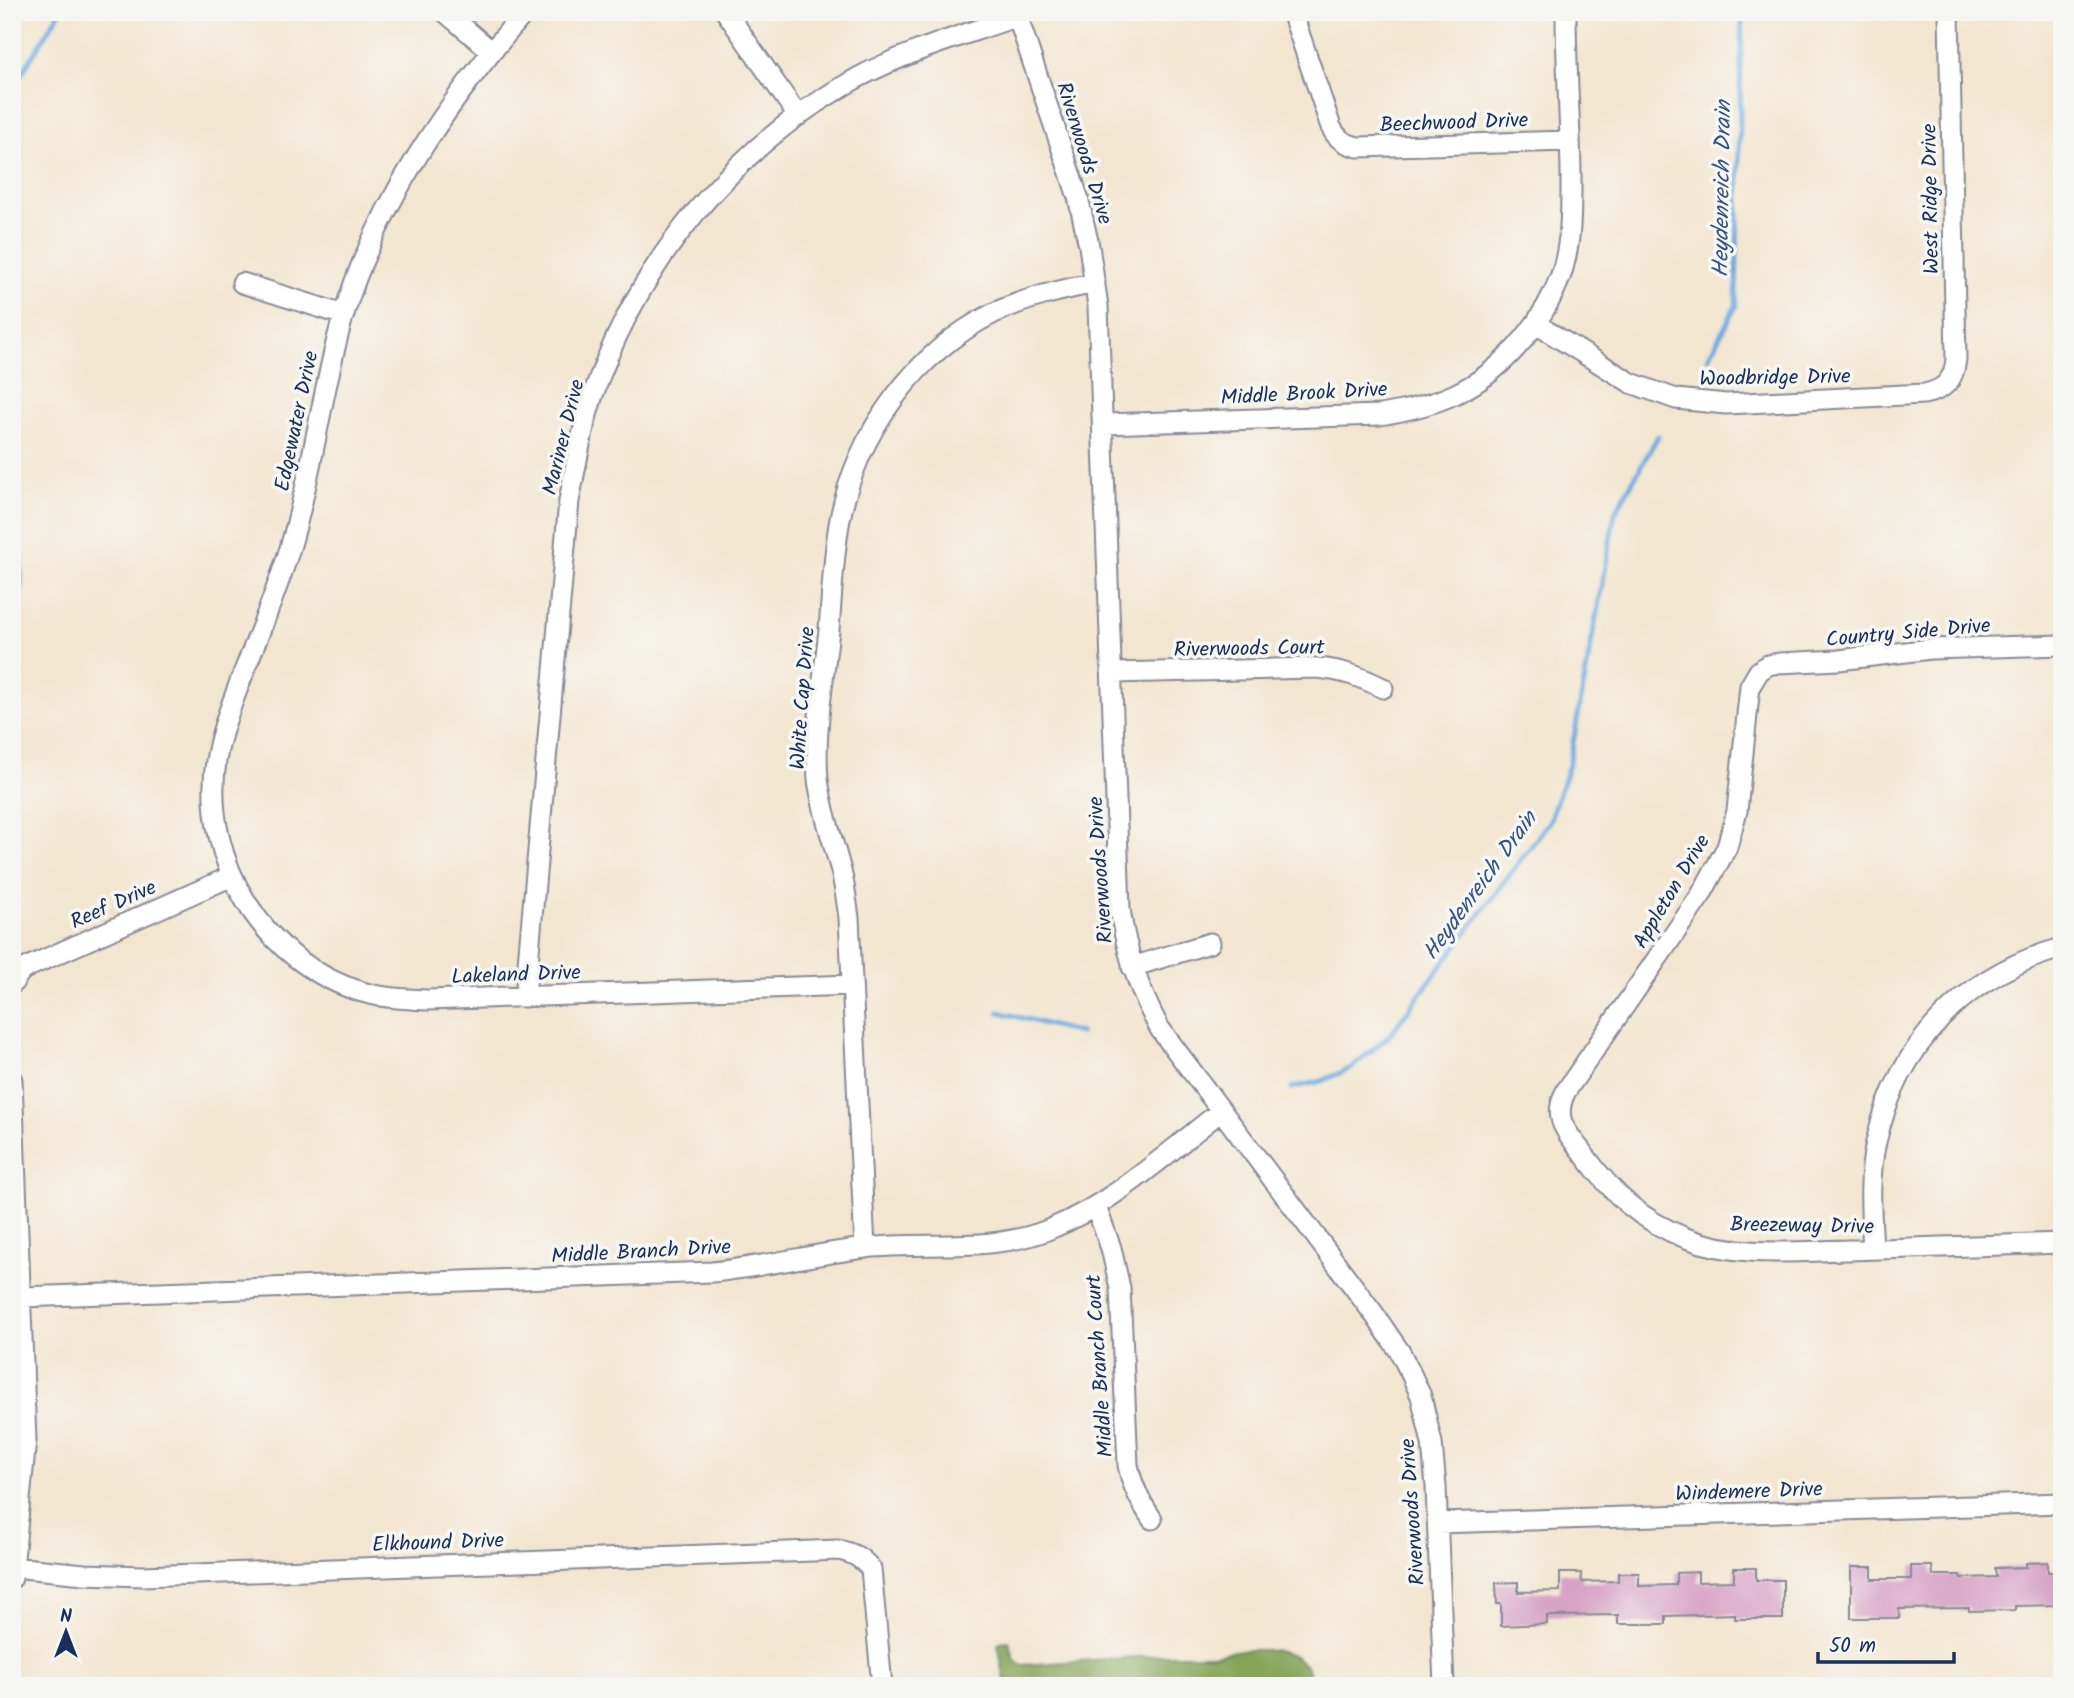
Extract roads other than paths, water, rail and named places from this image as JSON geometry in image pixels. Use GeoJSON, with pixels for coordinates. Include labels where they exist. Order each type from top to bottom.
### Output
{"type":"FeatureCollection","features":[{"type":"Feature","properties":{"kind":"street"},"geometry":{"type":"LineString","coordinates":[[445,12],[491,51]]}},
{"type":"Feature","properties":{"kind":"street","name":"Edgewater Drive"},"geometry":{"type":"LineString","coordinates":[[232,876],[216,822],[216,759],[226,718],[291,546],[344,314],[374,239],[414,161],[444,113],[491,51],[525,12]]}},
{"type":"Feature","properties":{"kind":"street"},"geometry":{"type":"LineString","coordinates":[[726,12],[798,116]]}},
{"type":"Feature","properties":{"kind":"street","name":"Beechwood Drive"},"geometry":{"type":"LineString","coordinates":[[1292,12],[1331,127],[1342,141],[1358,147],[1570,141]]}},
{"type":"Feature","properties":{"kind":"street","name":"Middle Brook Drive"},"geometry":{"type":"LineString","coordinates":[[1104,424],[1380,415],[1423,407],[1466,390],[1505,359],[1536,324],[1554,291],[1567,251],[1571,205],[1566,12]]}},
{"type":"Feature","properties":{"kind":"street","name":"West Ridge Drive"},"geometry":{"type":"LineString","coordinates":[[1949,12],[1956,359],[1949,383]]}},
{"type":"Feature","properties":{"kind":"street","name":"Mariner Drive"},"geometry":{"type":"LineString","coordinates":[[525,997],[564,540],[576,466],[592,398],[617,335],[667,249],[727,175],[798,116],[850,82],[886,65],[1017,14]]}},
{"type":"Feature","properties":{"kind":"street","name":"Riverwoods Drive"},"geometry":{"type":"LineString","coordinates":[[1017,14],[1079,197],[1095,283],[1100,328],[1104,424],[1121,909],[1126,947],[1141,990],[1160,1029],[1374,1314],[1400,1352],[1421,1396],[1435,1462],[1444,1686]]}},
{"type":"Feature","properties":{"kind":"street"},"geometry":{"type":"LineString","coordinates":[[242,283],[344,314]]}},
{"type":"Feature","properties":{"kind":"street","name":"White Cap Drive"},"geometry":{"type":"LineString","coordinates":[[865,1248],[846,892],[824,816],[818,776],[840,520],[854,471],[875,424],[890,402],[926,362],[968,329],[1014,304],[1095,283]]}},
{"type":"Feature","properties":{"kind":"street","name":"Woodbridge Drive"},"geometry":{"type":"LineString","coordinates":[[1536,324],[1631,383],[1676,400],[1726,404],[1924,394],[1935,392],[1949,383]]}},
{"type":"Feature","properties":{"kind":"street","name":"Country Side Drive"},"geometry":{"type":"LineString","coordinates":[[1759,671],[1768,665],[1779,663],[1839,660],[1904,651],[2062,645]]}},
{"type":"Feature","properties":{"kind":"street","name":"Riverwoods Court"},"geometry":{"type":"LineString","coordinates":[[1113,673],[1317,668],[1357,675],[1383,688]]}},
{"type":"Feature","properties":{"kind":"street","name":"Appleton Drive"},"geometry":{"type":"LineString","coordinates":[[1559,1111],[1566,1091],[1700,895],[1727,847],[1737,811],[1750,686],[1759,671]]}},
{"type":"Feature","properties":{"kind":"street","name":"Lakeland Drive"},"geometry":{"type":"LineString","coordinates":[[232,876],[253,914],[281,946],[320,974],[362,992],[404,999],[852,985]]}},
{"type":"Feature","properties":{"kind":"street","name":"Reef Drive"},"geometry":{"type":"LineString","coordinates":[[14,981],[30,965],[232,876]]}},
{"type":"Feature","properties":{"kind":"street"},"geometry":{"type":"LineString","coordinates":[[1132,967],[1210,943]]}},
{"type":"Feature","properties":{"kind":"street"},"geometry":{"type":"LineString","coordinates":[[1872,1249],[1871,1196],[1876,1144],[1892,1094],[1917,1048],[1932,1027],[1973,989],[2019,963],[2062,948]]}},
{"type":"Feature","properties":{"kind":"street"},"geometry":{"type":"LineString","coordinates":[[12,1080],[26,1440],[13,1572]]}},
{"type":"Feature","properties":{"kind":"street","name":"Middle Branch Drive"},"geometry":{"type":"LineString","coordinates":[[21,1297],[712,1272],[865,1248],[974,1244],[1011,1239],[1046,1231],[1096,1207],[1221,1111]]}},
{"type":"Feature","properties":{"kind":"street","name":"Breezeway Drive"},"geometry":{"type":"LineString","coordinates":[[1559,1111],[1564,1128],[1617,1195],[1649,1220],[1688,1239],[1730,1249],[1754,1251],[2062,1243]]}},
{"type":"Feature","properties":{"kind":"street","name":"Middle Branch Court"},"geometry":{"type":"LineString","coordinates":[[1096,1207],[1111,1248],[1120,1288],[1128,1465],[1139,1501],[1152,1519]]}},
{"type":"Feature","properties":{"kind":"street","name":"Windemere Drive"},"geometry":{"type":"LineString","coordinates":[[1438,1523],[2062,1503]]}},
{"type":"Feature","properties":{"kind":"street","name":"Elkhound Drive"},"geometry":{"type":"LineString","coordinates":[[13,1572],[143,1576],[838,1550],[851,1552],[871,1569],[882,1686]]}},
{"type":"Feature","properties":{"kind":"waterway"},"geometry":{"type":"LineString","coordinates":[[12,89],[60,12]]}},
{"type":"Feature","properties":{"kind":"waterway","name":"Heydenreich Drain"},"geometry":{"type":"LineString","coordinates":[[1708,358],[1736,306],[1742,12]]}},
{"type":"Feature","properties":{"kind":"waterway","name":"Heydenreich Drain"},"geometry":{"type":"LineString","coordinates":[[1292,1088],[1322,1081],[1351,1068],[1389,1036],[1549,822],[1569,765],[1615,513],[1658,436]]}},
{"type":"Feature","properties":{"kind":"waterway"},"geometry":{"type":"LineString","coordinates":[[12,503],[21,565],[20,597],[12,626]]}},
{"type":"Feature","properties":{"kind":"waterway","name":"Heydenreich Drain"},"geometry":{"type":"LineString","coordinates":[[999,1012],[1080,1033]]}}]}
